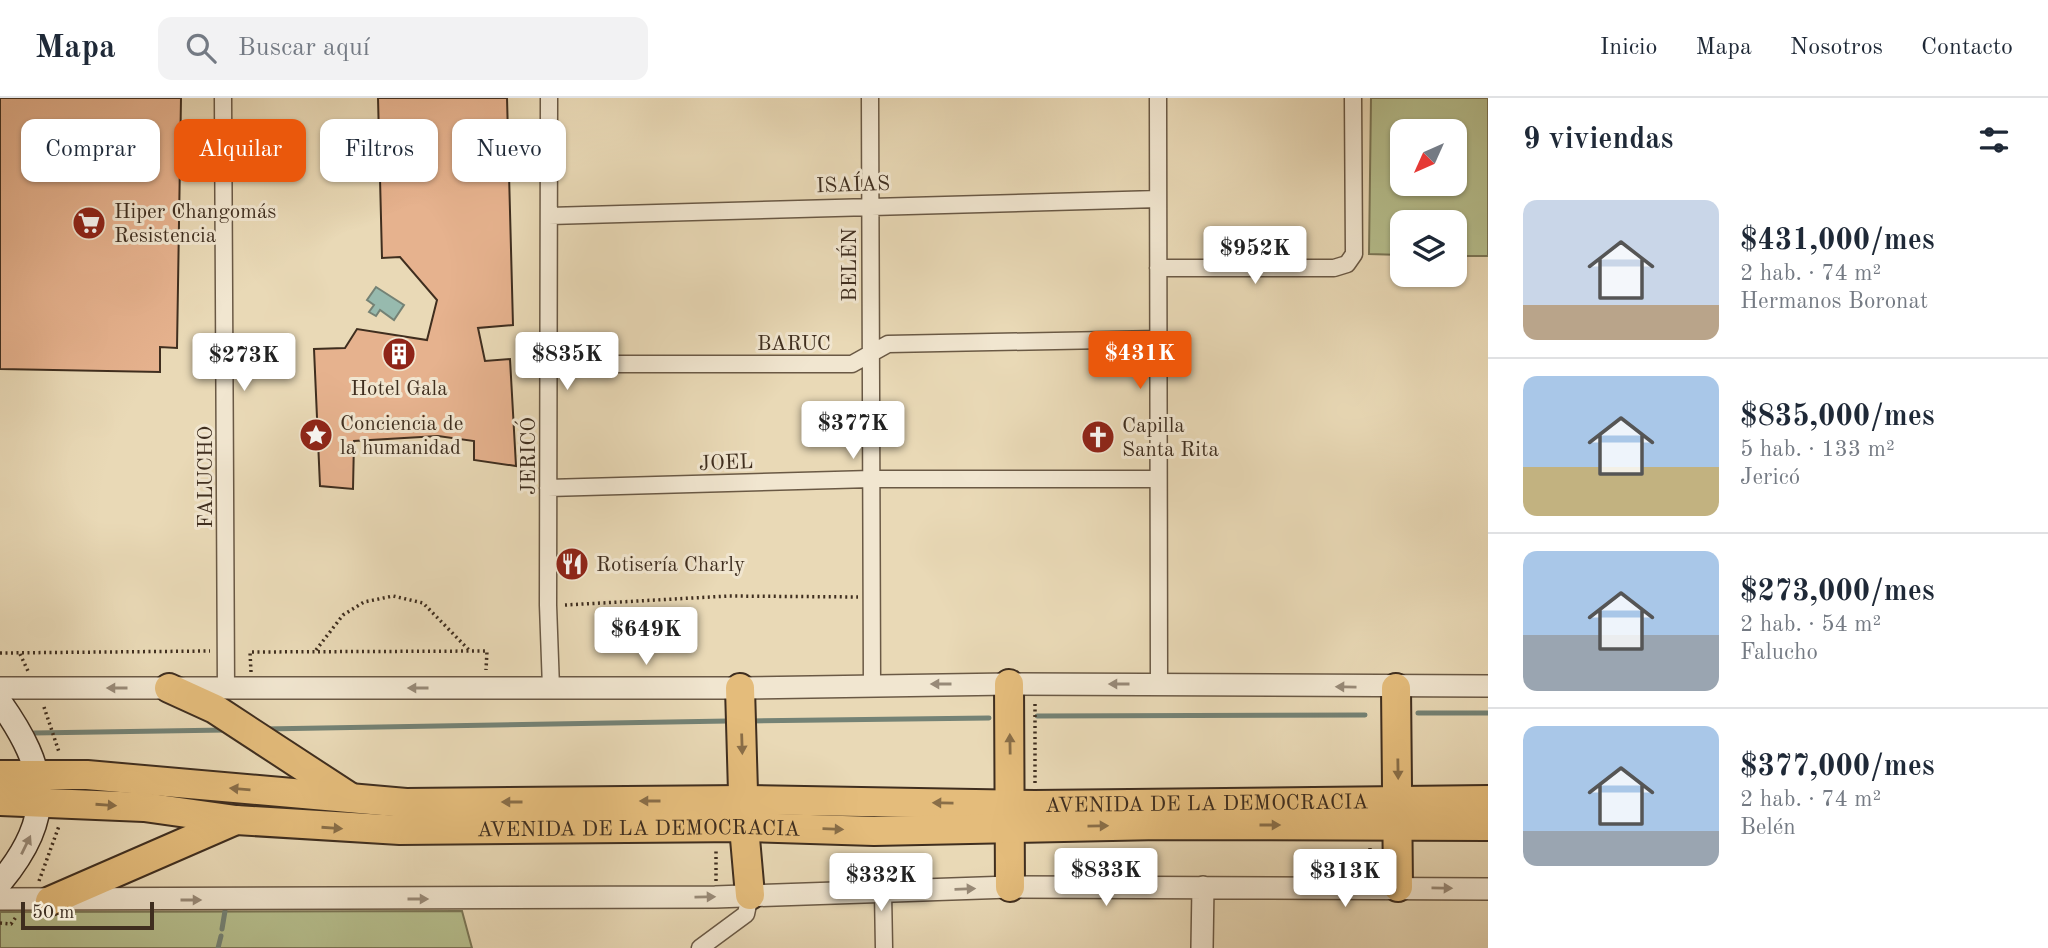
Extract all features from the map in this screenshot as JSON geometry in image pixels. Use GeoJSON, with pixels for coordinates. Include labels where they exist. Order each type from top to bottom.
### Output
{"type":"FeatureCollection","features":[{"type":"Feature","properties":{"kind":"highway"},"geometry":{"type":"LineString","coordinates":[[1009,684],[1010,887]]}},
{"type":"Feature","properties":{"kind":"highway"},"geometry":{"type":"LineString","coordinates":[[169,688],[215,709],[354,799]]}},
{"type":"Feature","properties":{"kind":"highway"},"geometry":{"type":"LineString","coordinates":[[740,688],[750,894]]}},
{"type":"Feature","properties":{"kind":"highway"},"geometry":{"type":"LineString","coordinates":[[1396,688],[1398,887]]}},
{"type":"Feature","properties":{"kind":"highway","name":"AVENIDA DE LA DEMOCRACIA"},"geometry":{"type":"LineString","coordinates":[[0,775],[38,787],[144,807],[236,820],[400,830],[744,813]]}},
{"type":"Feature","properties":{"kind":"highway","name":"AVENIDA DE LA DEMOCRACIA"},"geometry":{"type":"LineString","coordinates":[[0,801],[38,787],[87,775],[406,803],[744,813],[874,831],[1011,816],[1399,813],[1488,800]]}},
{"type":"Feature","properties":{"kind":"highway","name":"AVENIDA DE LA DEMOCRACIA"},"geometry":{"type":"LineString","coordinates":[[1399,813],[1488,825]]}},
{"type":"Feature","properties":{"kind":"highway"},"geometry":{"type":"LineString","coordinates":[[50,901],[236,820]]}},
{"type":"Feature","properties":{"kind":"main road"},"geometry":{"type":"LineString","coordinates":[[0,702],[25,738],[38,787],[35,826],[24,851],[0,883]]}},
{"type":"Feature","properties":{"kind":"street","name":"FALUCHO"},"geometry":{"type":"LineString","coordinates":[[223,98],[226,688]]}},
{"type":"Feature","properties":{"kind":"street","name":"JERICÓ"},"geometry":{"type":"LineString","coordinates":[[549,98],[548,606],[551,688]]}},
{"type":"Feature","properties":{"kind":"street","name":"BELÉN"},"geometry":{"type":"LineString","coordinates":[[870,98],[872,685]]}},
{"type":"Feature","properties":{"kind":"street"},"geometry":{"type":"LineString","coordinates":[[1158,98],[1159,684]]}},
{"type":"Feature","properties":{"kind":"street"},"geometry":{"type":"LineString","coordinates":[[1158,268],[1334,268],[1347,264],[1354,254],[1353,98]]}},
{"type":"Feature","properties":{"kind":"street","name":"ISAÍAS"},"geometry":{"type":"LineString","coordinates":[[550,216],[870,204],[1158,199]]}},
{"type":"Feature","properties":{"kind":"street","name":"BARUC"},"geometry":{"type":"LineString","coordinates":[[549,364],[852,364],[888,344],[1158,339]]}},
{"type":"Feature","properties":{"kind":"street","name":"JOEL"},"geometry":{"type":"LineString","coordinates":[[548,488],[871,479],[1158,479]]}},
{"type":"Feature","properties":{"kind":"street"},"geometry":{"type":"LineString","coordinates":[[0,688],[740,688],[1009,684],[1396,688],[1488,686]]}},
{"type":"Feature","properties":{"kind":"street"},"geometry":{"type":"LineString","coordinates":[[0,900],[660,897],[1010,887],[1488,889]]}},
{"type":"Feature","properties":{"kind":"street"},"geometry":{"type":"LineString","coordinates":[[1202,948],[1203,887]]}},
{"type":"Feature","properties":{"kind":"street"},"geometry":{"type":"LineString","coordinates":[[883,892],[884,948]]}},
{"type":"Feature","properties":{"kind":"street"},"geometry":{"type":"LineString","coordinates":[[700,948],[746,914],[750,894]]}},
{"type":"Feature","properties":{"kind":"path"},"geometry":{"type":"LineString","coordinates":[[316,650],[343,615],[364,602],[393,596],[423,603],[470,651]]}},
{"type":"Feature","properties":{"kind":"path"},"geometry":{"type":"LineString","coordinates":[[548,606],[729,596],[871,597]]}},
{"type":"Feature","properties":{"kind":"path"},"geometry":{"type":"LineString","coordinates":[[0,653],[487,651],[486,688]]}},
{"type":"Feature","properties":{"kind":"path"},"geometry":{"type":"LineString","coordinates":[[250,652],[252,688]]}},
{"type":"Feature","properties":{"kind":"green space"},"geometry":{"type":"Polygon","coordinates":[[[1371,98],[1488,98],[1488,256],[1467,256],[1467,210],[1390,210],[1390,255],[1369,254],[1371,98]]]}},
{"type":"Feature","properties":{"kind":"green space"},"geometry":{"type":"Polygon","coordinates":[[[462,911],[472,948],[0,948],[0,912],[462,911]]]}},
{"type":"Feature","properties":{"kind":"water"},"geometry":{"type":"Polygon","coordinates":[[[376,287],[404,305],[394,320],[380,310],[376,316],[369,312],[374,305],[367,300],[376,287]]]}},
{"type":"Feature","properties":{"kind":"building","name":"Hiper Changomás Resistencia"},"geometry":{"type":"Polygon","coordinates":[[[0,98],[181,98],[181,119],[174,119],[174,182],[180,182],[177,348],[160,347],[160,372],[0,369],[0,98]]]}},
{"type":"Feature","properties":{"kind":"building","name":"Hotel Gala"},"geometry":{"type":"Polygon","coordinates":[[[378,98],[507,98],[508,119],[452,119],[452,182],[509,182],[513,325],[478,328],[485,361],[510,359],[516,466],[474,460],[474,441],[438,436],[354,441],[353,489],[320,486],[314,349],[345,348],[357,329],[427,340],[437,300],[400,257],[382,258],[380,182],[438,182],[438,119],[379,119],[378,98]]]}},
{"type":"Feature","properties":{"kind":"waterway"},"geometry":{"type":"LineString","coordinates":[[1418,713],[1488,713]]}},
{"type":"Feature","properties":{"kind":"waterway"},"geometry":{"type":"LineString","coordinates":[[1037,716],[1365,715]]}},
{"type":"Feature","properties":{"kind":"waterway"},"geometry":{"type":"LineString","coordinates":[[750,721],[989,718]]}},
{"type":"Feature","properties":{"kind":"waterway"},"geometry":{"type":"LineString","coordinates":[[264,729],[728,721]]}},
{"type":"Feature","properties":{"kind":"waterway"},"geometry":{"type":"LineString","coordinates":[[34,733],[226,730]]}},
{"type":"Feature","properties":{"kind":"waterway"},"geometry":{"type":"LineString","coordinates":[[222,929],[225,911]]}},
{"type":"Feature","properties":{"kind":"waterway"},"geometry":{"type":"LineString","coordinates":[[218,948],[221,936]]}},
{"type":"Feature","properties":{"kind":"place","name":"Hiper Changomás Resistencia"},"geometry":{"type":"Point","coordinates":[89,223]}},
{"type":"Feature","properties":{"kind":"place","name":"Hotel Gala"},"geometry":{"type":"Point","coordinates":[399,354]}},
{"type":"Feature","properties":{"kind":"place","name":"Conciencia de la humanidad"},"geometry":{"type":"Point","coordinates":[316,435]}},
{"type":"Feature","properties":{"kind":"place","name":"Capilla Santa Rita"},"geometry":{"type":"Point","coordinates":[1098,437]}},
{"type":"Feature","properties":{"kind":"place","name":"Rotisería Charly"},"geometry":{"type":"Point","coordinates":[572,564]}}]}
